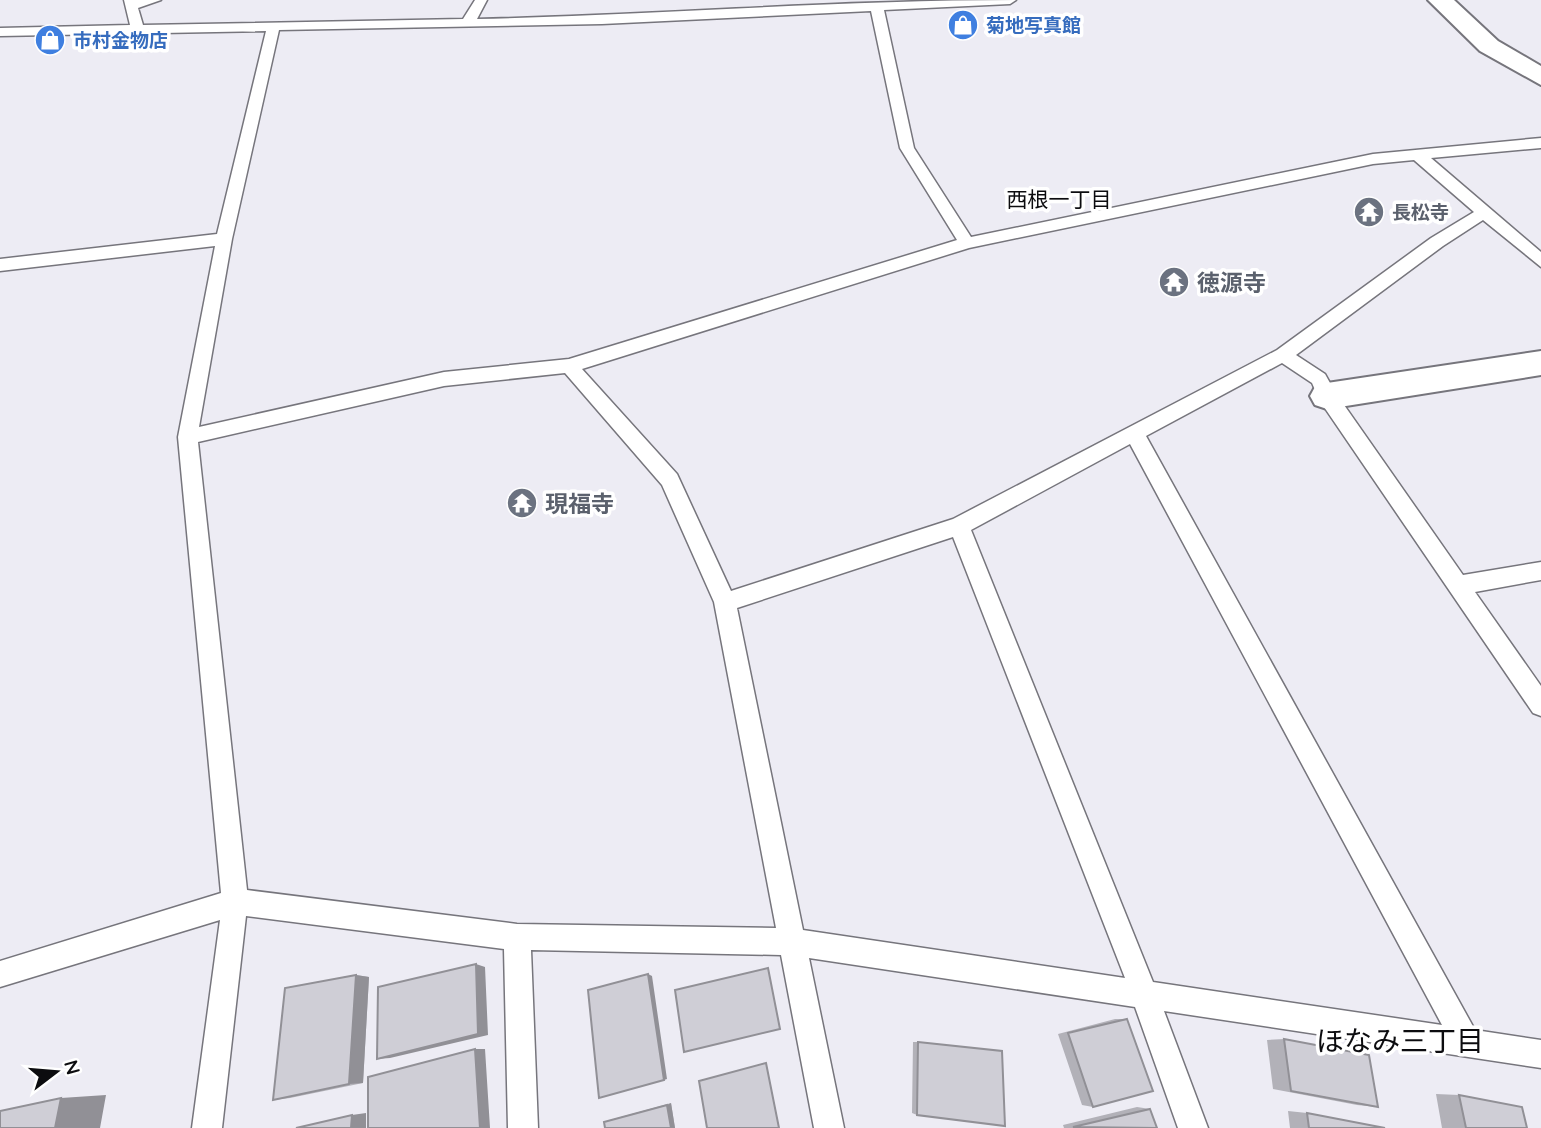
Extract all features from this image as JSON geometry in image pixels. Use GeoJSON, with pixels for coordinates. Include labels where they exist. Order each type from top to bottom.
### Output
{"type":"FeatureCollection","features":[{"type":"Feature","properties":{"kind":"street"},"geometry":{"type":"LineString","coordinates":[[1440,0],[1489,46],[1541,77]]}},
{"type":"Feature","properties":{"kind":"street"},"geometry":{"type":"LineString","coordinates":[[1327,396],[1541,363]]}},
{"type":"Feature","properties":{"kind":"lane"},"geometry":{"type":"LineString","coordinates":[[136,29],[131,3],[155,0]]}},
{"type":"Feature","properties":{"kind":"lane"},"geometry":{"type":"LineString","coordinates":[[468,22],[481,0]]}},
{"type":"Feature","properties":{"kind":"lane"},"geometry":{"type":"LineString","coordinates":[[0,32],[725,16],[1010,0]]}},
{"type":"Feature","properties":{"kind":"lane"},"geometry":{"type":"LineString","coordinates":[[877,8],[907,148],[967,243]]}},
{"type":"Feature","properties":{"kind":"lane"},"geometry":{"type":"LineString","coordinates":[[207,1128],[235,902],[188,437],[224,239],[273,27]]}},
{"type":"Feature","properties":{"kind":"lane"},"geometry":{"type":"LineString","coordinates":[[188,437],[444,379],[569,366],[967,243],[1373,159],[1541,143]]}},
{"type":"Feature","properties":{"kind":"lane"},"geometry":{"type":"LineString","coordinates":[[1419,156],[1541,261]]}},
{"type":"Feature","properties":{"kind":"lane"},"geometry":{"type":"LineString","coordinates":[[725,602],[958,526],[1283,355],[1437,242],[1483,213]]}},
{"type":"Feature","properties":{"kind":"lane"},"geometry":{"type":"LineString","coordinates":[[0,265],[224,239]]}},
{"type":"Feature","properties":{"kind":"lane"},"geometry":{"type":"LineString","coordinates":[[1283,355],[1318,379],[1327,396],[1541,705]]}},
{"type":"Feature","properties":{"kind":"lane"},"geometry":{"type":"LineString","coordinates":[[569,366],[670,480],[725,602],[829,1128]]}},
{"type":"Feature","properties":{"kind":"lane"},"geometry":{"type":"LineString","coordinates":[[1135,435],[1468,1045]]}},
{"type":"Feature","properties":{"kind":"lane"},"geometry":{"type":"LineString","coordinates":[[958,526],[1144,993],[1192,1128]]}},
{"type":"Feature","properties":{"kind":"lane"},"geometry":{"type":"LineString","coordinates":[[1459,585],[1541,571]]}},
{"type":"Feature","properties":{"kind":"lane"},"geometry":{"type":"LineString","coordinates":[[0,974],[235,902],[517,937],[792,943],[1144,993],[1468,1045],[1541,1054]]}},
{"type":"Feature","properties":{"kind":"lane"},"geometry":{"type":"LineString","coordinates":[[517,937],[523,1128]]}},
{"type":"Feature","properties":{"kind":"building"},"geometry":{"type":"Polygon","coordinates":[[[476,964],[478,1034],[377,1059],[378,987],[476,964]]]}},
{"type":"Feature","properties":{"kind":"building"},"geometry":{"type":"Polygon","coordinates":[[[768,968],[780,1029],[684,1052],[675,990],[768,968]]]}},
{"type":"Feature","properties":{"kind":"building"},"geometry":{"type":"Polygon","coordinates":[[[648,974],[664,1080],[599,1098],[588,990],[648,974]]]}},
{"type":"Feature","properties":{"kind":"building"},"geometry":{"type":"Polygon","coordinates":[[[356,975],[349,1084],[273,1100],[285,988],[356,975]]]}},
{"type":"Feature","properties":{"kind":"building"},"geometry":{"type":"Polygon","coordinates":[[[1127,1019],[1153,1091],[1093,1107],[1068,1033],[1127,1019]]]}},
{"type":"Feature","properties":{"kind":"building"},"geometry":{"type":"Polygon","coordinates":[[[1284,1039],[1369,1055],[1378,1107],[1291,1091],[1284,1039]]]}},
{"type":"Feature","properties":{"kind":"building"},"geometry":{"type":"Polygon","coordinates":[[[918,1042],[1002,1051],[1005,1126],[917,1115],[918,1042]]]}},
{"type":"Feature","properties":{"kind":"building"},"geometry":{"type":"Polygon","coordinates":[[[475,1049],[480,1128],[368,1128],[368,1077],[475,1049]]]}},
{"type":"Feature","properties":{"kind":"building"},"geometry":{"type":"Polygon","coordinates":[[[766,1063],[779,1128],[707,1128],[699,1081],[766,1063]]]}},
{"type":"Feature","properties":{"kind":"building"},"geometry":{"type":"Polygon","coordinates":[[[1459,1095],[1522,1107],[1527,1128],[1466,1128],[1459,1095]]]}},
{"type":"Feature","properties":{"kind":"building"},"geometry":{"type":"Polygon","coordinates":[[[61,1098],[55,1128],[0,1128],[0,1111],[61,1098]]]}},
{"type":"Feature","properties":{"kind":"building"},"geometry":{"type":"Polygon","coordinates":[[[667,1105],[671,1128],[605,1128],[604,1122],[667,1105]]]}},
{"type":"Feature","properties":{"kind":"building"},"geometry":{"type":"Polygon","coordinates":[[[1150,1109],[1157,1128],[1073,1127],[1150,1109]]]}},
{"type":"Feature","properties":{"kind":"building"},"geometry":{"type":"Polygon","coordinates":[[[1307,1113],[1385,1128],[1309,1128],[1307,1113]]]}},
{"type":"Feature","properties":{"kind":"building"},"geometry":{"type":"Polygon","coordinates":[[[352,1115],[351,1128],[296,1128],[352,1115]]]}},
{"type":"Feature","properties":{"kind":"place","name":"菊地写真館"},"geometry":{"type":"Point","coordinates":[963,25]}},
{"type":"Feature","properties":{"kind":"place","name":"市村金物店"},"geometry":{"type":"Point","coordinates":[50,40]}},
{"type":"Feature","properties":{"kind":"place","name":"長松寺"},"geometry":{"type":"Point","coordinates":[1369,212]}},
{"type":"Feature","properties":{"kind":"place","name":"徳源寺"},"geometry":{"type":"Point","coordinates":[1174,282]}},
{"type":"Feature","properties":{"kind":"place","name":"現福寺"},"geometry":{"type":"Point","coordinates":[522,503]}},
{"type":"Feature","properties":{"kind":"district","name":"西根一丁目"},"geometry":{"type":"Point","coordinates":[1059,199]}},
{"type":"Feature","properties":{"kind":"district","name":"ほなみ三丁目"},"geometry":{"type":"Point","coordinates":[1400,1040]}}]}
